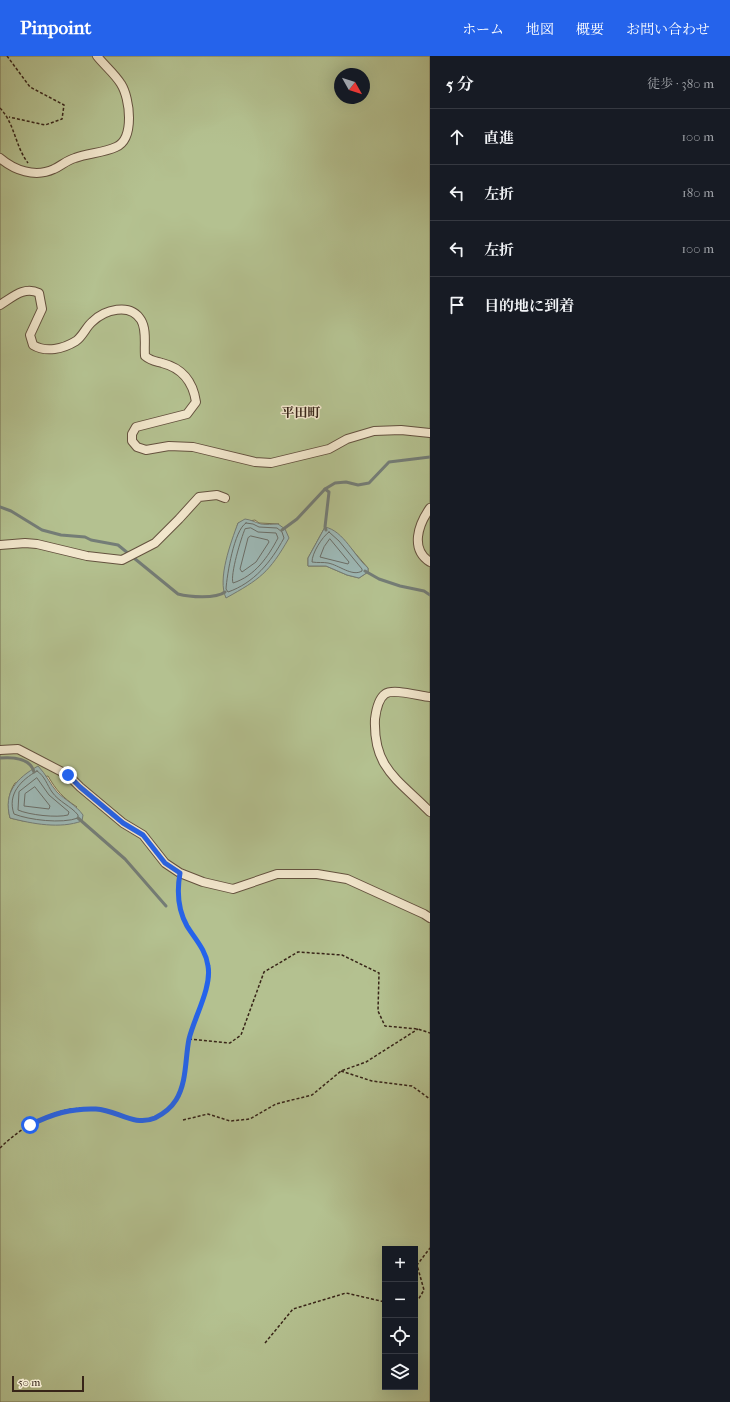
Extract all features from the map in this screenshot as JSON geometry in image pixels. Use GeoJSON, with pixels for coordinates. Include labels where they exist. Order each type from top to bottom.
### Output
{"type":"FeatureCollection","features":[{"type":"Feature","properties":{"kind":"street"},"geometry":{"type":"LineString","coordinates":[[0,158],[14,168],[35,173],[43,172],[53,170],[75,158],[118,147],[125,140],[129,115],[127,96],[120,82],[97,56]]}},
{"type":"Feature","properties":{"kind":"street"},"geometry":{"type":"LineString","coordinates":[[0,305],[22,291],[29,290],[39,293],[42,309],[30,335],[33,345],[40,350],[58,348],[77,340],[92,321],[109,311],[120,309],[128,311],[141,319],[144,328],[145,356],[151,361],[163,363],[179,370],[191,382],[196,402],[187,414],[136,427],[132,434],[132,441],[137,447],[146,450],[168,446],[193,447],[255,462],[271,463],[323,450],[347,439],[374,431],[401,430],[430,433]]}},
{"type":"Feature","properties":{"kind":"street"},"geometry":{"type":"LineString","coordinates":[[0,545],[25,543],[37,544],[86,556],[122,560],[155,543],[199,497],[217,495],[225,498]]}},
{"type":"Feature","properties":{"kind":"street"},"geometry":{"type":"LineString","coordinates":[[430,508],[421,525],[418,549],[423,557],[430,562]]}},
{"type":"Feature","properties":{"kind":"street"},"geometry":{"type":"LineString","coordinates":[[430,697],[394,692],[385,694],[379,701],[375,726],[377,746],[382,761],[393,776],[430,812]]}},
{"type":"Feature","properties":{"kind":"street"},"geometry":{"type":"LineString","coordinates":[[0,750],[18,749],[68,775],[123,823],[143,835],[165,863],[180,873],[203,882],[233,888],[277,874],[317,874],[347,879],[394,899],[430,918]]}},
{"type":"Feature","properties":{"kind":"path"},"geometry":{"type":"LineString","coordinates":[[7,56],[30,87],[64,105],[62,119],[45,125],[8,117]]}},
{"type":"Feature","properties":{"kind":"path"},"geometry":{"type":"LineString","coordinates":[[0,108],[8,117],[27,162],[43,172]]}},
{"type":"Feature","properties":{"kind":"path"},"geometry":{"type":"LineString","coordinates":[[0,1148],[9,1139],[30,1125],[52,1114],[77,1110],[98,1109],[130,1120],[142,1121],[154,1118],[166,1111],[176,1101],[183,1083],[189,1038],[203,996],[209,966],[204,951],[186,924],[180,908],[178,883],[180,873]]}},
{"type":"Feature","properties":{"kind":"path"},"geometry":{"type":"LineString","coordinates":[[189,1038],[230,1043],[241,1035],[264,972],[298,952],[342,955],[379,973],[378,1011],[385,1026],[418,1029],[430,1033]]}},
{"type":"Feature","properties":{"kind":"path"},"geometry":{"type":"LineString","coordinates":[[183,1120],[208,1114],[230,1121],[250,1119],[276,1104],[312,1095],[341,1071],[366,1062],[418,1029]]}},
{"type":"Feature","properties":{"kind":"path"},"geometry":{"type":"LineString","coordinates":[[341,1071],[372,1081],[412,1086],[430,1099]]}},
{"type":"Feature","properties":{"kind":"path"},"geometry":{"type":"LineString","coordinates":[[418,1300],[424,1290],[417,1265],[430,1248]]}},
{"type":"Feature","properties":{"kind":"path"},"geometry":{"type":"LineString","coordinates":[[265,1344],[293,1309],[346,1293],[382,1301]]}},
{"type":"Feature","properties":{"kind":"green space"},"geometry":{"type":"Polygon","coordinates":[[[0,56],[430,56],[430,1402],[0,1402],[0,56]],[[255,520],[238,523],[230,551],[279,524],[259,523],[255,520]],[[325,527],[308,558],[308,566],[326,566],[347,575],[359,578],[368,572],[368,568],[342,538],[325,527]],[[48,776],[15,783],[9,800],[10,818],[50,824],[77,807],[60,793],[48,776]]]}},
{"type":"Feature","properties":{"kind":"water"},"geometry":{"type":"Polygon","coordinates":[[[245,519],[261,524],[278,524],[285,529],[289,538],[276,559],[263,574],[247,586],[226,598],[223,581],[226,560],[238,523],[245,519]]]}},
{"type":"Feature","properties":{"kind":"water"},"geometry":{"type":"Polygon","coordinates":[[[325,527],[338,533],[368,568],[368,572],[359,578],[347,575],[326,566],[308,566],[308,558],[325,527]]]}},
{"type":"Feature","properties":{"kind":"water"},"geometry":{"type":"Polygon","coordinates":[[[38,766],[57,792],[80,811],[83,815],[82,821],[65,825],[46,825],[10,818],[8,801],[10,793],[18,781],[38,766]]]}},
{"type":"Feature","properties":{"kind":"waterway"},"geometry":{"type":"LineString","coordinates":[[282,530],[297,519],[325,489],[335,483],[346,482],[358,485],[369,483],[389,462],[430,457]]}},
{"type":"Feature","properties":{"kind":"waterway"},"geometry":{"type":"LineString","coordinates":[[325,489],[329,492],[325,527],[326,530]]}},
{"type":"Feature","properties":{"kind":"waterway"},"geometry":{"type":"LineString","coordinates":[[0,507],[11,511],[42,530],[61,535],[85,537],[91,540],[118,545],[178,594],[195,597],[215,596],[225,592]]}},
{"type":"Feature","properties":{"kind":"waterway"},"geometry":{"type":"LineString","coordinates":[[365,571],[379,579],[400,586],[424,591],[430,595]]}},
{"type":"Feature","properties":{"kind":"waterway"},"geometry":{"type":"LineString","coordinates":[[0,758],[15,758],[25,761],[29,763],[34,772]]}},
{"type":"Feature","properties":{"kind":"waterway"},"geometry":{"type":"LineString","coordinates":[[78,818],[125,859],[166,906]]}},
{"type":"Feature","properties":{"kind":"district","name":"平田町"},"geometry":{"type":"Point","coordinates":[301,412]}},
{"type":"Feature","properties":{"kind":"route"},"geometry":{"type":"LineString","coordinates":[[30,1125],[52,1114],[77,1110],[98,1109],[130,1120],[142,1121],[154,1118],[166,1111],[176,1101],[183,1083],[189,1038],[208,977],[209,966],[204,951],[186,924],[180,908],[178,891],[180,873],[165,863],[143,835],[123,823],[68,775]]}}]}
